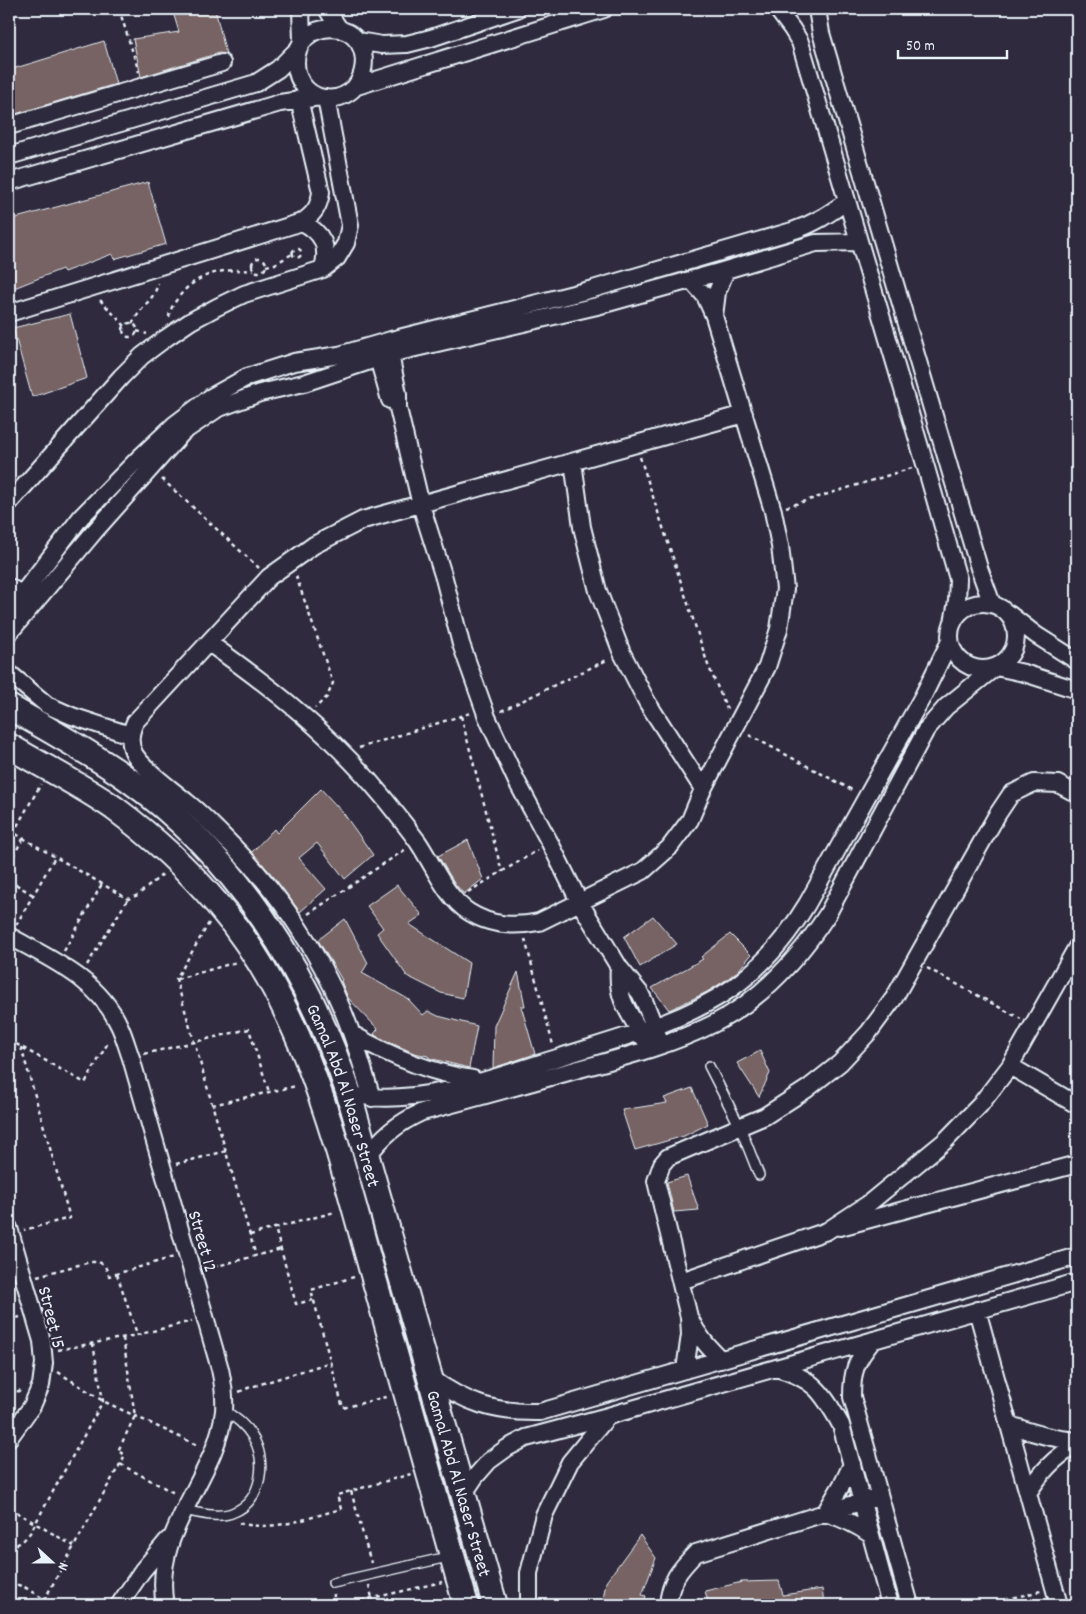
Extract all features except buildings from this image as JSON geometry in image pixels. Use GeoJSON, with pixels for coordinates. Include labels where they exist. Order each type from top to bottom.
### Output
{"type":"FeatureCollection","features":[{"type":"Feature","properties":{"kind":"main road","name":"Gamal Abd Al Naser Street"},"geometry":{"type":"LineString","coordinates":[[9,706],[89,753],[126,778],[162,806],[226,870],[255,906],[298,974],[329,1039],[349,1094],[428,1376],[495,1605]]}},
{"type":"Feature","properties":{"kind":"main road","name":"Gamal Abd Al Naser Street"},"geometry":{"type":"LineString","coordinates":[[9,746],[112,807],[151,837],[186,870],[219,906],[248,945],[286,1011],[329,1121],[466,1605]]}},
{"type":"Feature","properties":{"kind":"street"},"geometry":{"type":"LineString","coordinates":[[9,504],[121,377],[166,338],[191,321],[244,294],[323,269],[337,258],[346,243],[350,225],[335,146],[323,98],[308,90],[298,79],[295,65],[300,46],[301,9]]}},
{"type":"Feature","properties":{"kind":"street"},"geometry":{"type":"LineString","coordinates":[[327,9],[340,29]]}},
{"type":"Feature","properties":{"kind":"street"},"geometry":{"type":"LineString","coordinates":[[358,41],[382,45],[407,44],[431,38],[517,9]]}},
{"type":"Feature","properties":{"kind":"street"},"geometry":{"type":"LineString","coordinates":[[9,182],[280,103],[300,99],[337,98],[357,86],[604,9]]}},
{"type":"Feature","properties":{"kind":"street"},"geometry":{"type":"LineString","coordinates":[[777,9],[800,42],[958,579],[957,601],[950,632],[953,651],[958,659],[974,669],[995,668],[1031,675],[1077,690]]}},
{"type":"Feature","properties":{"kind":"street"},"geometry":{"type":"LineString","coordinates":[[349,1094],[372,1098],[437,1099],[656,1047],[714,1023],[751,999],[769,985],[790,963],[810,940],[827,915],[926,730],[946,707],[1007,660],[1014,649],[1017,636],[1014,623],[999,608],[979,568],[821,33],[817,9]]}},
{"type":"Feature","properties":{"kind":"street"},"geometry":{"type":"LineString","coordinates":[[9,156],[256,82],[278,69],[310,34],[320,29],[340,29],[358,41],[364,56],[364,71],[357,86]]}},
{"type":"Feature","properties":{"kind":"street"},"geometry":{"type":"LineString","coordinates":[[9,126],[222,63]]}},
{"type":"Feature","properties":{"kind":"street"},"geometry":{"type":"LineString","coordinates":[[140,87],[145,116]]}},
{"type":"Feature","properties":{"kind":"street"},"geometry":{"type":"LineString","coordinates":[[9,313],[302,222],[312,215],[319,204],[321,192],[300,99]]}},
{"type":"Feature","properties":{"kind":"street"},"geometry":{"type":"LineString","coordinates":[[312,153],[335,146]]}},
{"type":"Feature","properties":{"kind":"street"},"geometry":{"type":"LineString","coordinates":[[9,633],[94,532],[183,432],[217,410],[260,393],[304,382],[376,355],[811,225],[847,201]]}},
{"type":"Feature","properties":{"kind":"street"},"geometry":{"type":"LineString","coordinates":[[302,222],[312,227],[320,236],[325,246],[326,258],[323,269]]}},
{"type":"Feature","properties":{"kind":"street"},"geometry":{"type":"LineString","coordinates":[[792,231],[797,248]]}},
{"type":"Feature","properties":{"kind":"street"},"geometry":{"type":"LineString","coordinates":[[9,611],[16,590],[81,517],[167,431],[210,397],[247,376],[294,362],[339,355],[376,355],[597,306],[816,243],[859,242]]}},
{"type":"Feature","properties":{"kind":"street"},"geometry":{"type":"LineString","coordinates":[[714,316],[717,292],[726,270]]}},
{"type":"Feature","properties":{"kind":"street"},"geometry":{"type":"LineString","coordinates":[[209,643],[301,713],[344,753],[382,796],[417,842],[455,900],[469,912],[485,920],[502,925],[521,926],[538,922],[643,871],[669,848],[690,820],[703,789],[767,668],[779,629],[785,589],[780,546],[773,511],[744,414],[714,316],[705,296],[691,280]]}},
{"type":"Feature","properties":{"kind":"street"},"geometry":{"type":"LineString","coordinates":[[376,355],[389,398],[398,408],[421,505],[444,578],[461,644],[485,713],[517,782],[580,903],[619,967],[640,993],[645,1003],[647,1030],[656,1047]]}},
{"type":"Feature","properties":{"kind":"street"},"geometry":{"type":"LineString","coordinates":[[372,1098],[352,1034],[318,960],[266,882],[242,855],[189,804],[140,761],[132,749],[130,736],[135,722],[270,577],[314,545],[363,520],[744,414]]}},
{"type":"Feature","properties":{"kind":"street"},"geometry":{"type":"LineString","coordinates":[[573,462],[582,527],[596,582],[622,653],[647,702],[703,789]]}},
{"type":"Feature","properties":{"kind":"street"},"geometry":{"type":"LineString","coordinates":[[81,517],[94,532]]}},
{"type":"Feature","properties":{"kind":"street"},"geometry":{"type":"LineString","coordinates":[[953,623],[959,613],[969,606],[980,603],[999,608],[1036,635],[1077,661]]}},
{"type":"Feature","properties":{"kind":"street"},"geometry":{"type":"LineString","coordinates":[[367,1158],[390,1130],[414,1116],[437,1099],[484,1081],[647,1030],[703,1005],[754,971],[774,951],[792,928],[807,904],[933,678],[950,641]]}},
{"type":"Feature","properties":{"kind":"street"},"geometry":{"type":"LineString","coordinates":[[9,673],[47,704],[72,716],[130,736]]}},
{"type":"Feature","properties":{"kind":"street"},"geometry":{"type":"LineString","coordinates":[[685,1370],[689,1344],[689,1318],[656,1182],[662,1164],[668,1157],[765,1116],[807,1089],[840,1062],[869,1032],[894,998],[997,815],[1011,794],[1034,783],[1058,784],[1077,794]]}},
{"type":"Feature","properties":{"kind":"street","name":"Street 12"},"geometry":{"type":"LineString","coordinates":[[9,937],[80,977],[92,987],[109,1007],[119,1025],[131,1058],[220,1369],[224,1389],[224,1410],[213,1451],[171,1537],[163,1578],[165,1605]]}},
{"type":"Feature","properties":{"kind":"street"},"geometry":{"type":"LineString","coordinates":[[827,1231],[868,1204],[945,1141],[980,1105],[1010,1066],[1077,948]]}},
{"type":"Feature","properties":{"kind":"street"},"geometry":{"type":"LineString","coordinates":[[352,1034],[387,1053],[416,1065],[439,1073],[484,1081]]}},
{"type":"Feature","properties":{"kind":"street"},"geometry":{"type":"LineString","coordinates":[[1010,1066],[1076,1105]]}},
{"type":"Feature","properties":{"kind":"street"},"geometry":{"type":"LineString","coordinates":[[681,1281],[827,1231],[1077,1164]]}},
{"type":"Feature","properties":{"kind":"street","name":"Street 15"},"geometry":{"type":"LineString","coordinates":[[9,1438],[32,1406],[40,1385],[44,1363],[42,1341],[10,1230]]}},
{"type":"Feature","properties":{"kind":"street"},"geometry":{"type":"LineString","coordinates":[[428,1376],[448,1390],[469,1401],[492,1409],[540,1412],[1077,1256]]}},
{"type":"Feature","properties":{"kind":"street"},"geometry":{"type":"LineString","coordinates":[[1030,1270],[1036,1294]]}},
{"type":"Feature","properties":{"kind":"street"},"geometry":{"type":"LineString","coordinates":[[463,1495],[474,1477],[490,1461],[507,1448],[526,1438],[1077,1282]]}},
{"type":"Feature","properties":{"kind":"street"},"geometry":{"type":"LineString","coordinates":[[977,1310],[1059,1605]]}},
{"type":"Feature","properties":{"kind":"street"},"geometry":{"type":"LineString","coordinates":[[689,1318],[708,1348],[721,1360]]}},
{"type":"Feature","properties":{"kind":"street"},"geometry":{"type":"LineString","coordinates":[[873,1340],[860,1356],[852,1376],[852,1397],[910,1605]]}},
{"type":"Feature","properties":{"kind":"street"},"geometry":{"type":"LineString","coordinates":[[775,1368],[796,1374],[815,1386],[841,1425],[889,1604]]}},
{"type":"Feature","properties":{"kind":"street"},"geometry":{"type":"LineString","coordinates":[[540,1412],[546,1432]]}},
{"type":"Feature","properties":{"kind":"street"},"geometry":{"type":"LineString","coordinates":[[529,1605],[529,1573],[544,1515],[570,1462],[608,1416]]}},
{"type":"Feature","properties":{"kind":"street"},"geometry":{"type":"LineString","coordinates":[[1008,1424],[1032,1434],[1077,1443]]}},
{"type":"Feature","properties":{"kind":"street"},"geometry":{"type":"LineString","coordinates":[[1028,1493],[1042,1472],[1060,1454],[1077,1443]]}},
{"type":"Feature","properties":{"kind":"street"},"geometry":{"type":"LineString","coordinates":[[825,1513],[852,1464]]}},
{"type":"Feature","properties":{"kind":"street"},"geometry":{"type":"LineString","coordinates":[[668,1605],[669,1592],[679,1570],[696,1553],[879,1495]]}},
{"type":"Feature","properties":{"kind":"street"},"geometry":{"type":"LineString","coordinates":[[825,1513],[849,1521],[871,1535]]}},
{"type":"Feature","properties":{"kind":"street"},"geometry":{"type":"LineString","coordinates":[[118,1605],[142,1571],[171,1537]]}},
{"type":"Feature","properties":{"kind":"lane"},"geometry":{"type":"LineString","coordinates":[[708,1066],[740,1127],[759,1175]]}},
{"type":"Feature","properties":{"kind":"lane"},"geometry":{"type":"LineString","coordinates":[[187,1505],[219,1515],[233,1513],[246,1505],[256,1493],[260,1478],[260,1457],[254,1437],[241,1421],[224,1410]]}},
{"type":"Feature","properties":{"kind":"lane"},"geometry":{"type":"LineString","coordinates":[[333,1583],[452,1556]]}},
{"type":"Feature","properties":{"kind":"path"},"geometry":{"type":"LineString","coordinates":[[9,18],[19,9]]}},
{"type":"Feature","properties":{"kind":"path"},"geometry":{"type":"LineString","coordinates":[[119,9],[140,87]]}},
{"type":"Feature","properties":{"kind":"path"},"geometry":{"type":"LineString","coordinates":[[168,320],[174,303],[194,281],[223,271],[238,269],[260,272],[266,266],[275,264],[292,254]]}},
{"type":"Feature","properties":{"kind":"path"},"geometry":{"type":"LineString","coordinates":[[253,270],[252,263],[257,258],[264,260],[266,266]]}},
{"type":"Feature","properties":{"kind":"path"},"geometry":{"type":"LineString","coordinates":[[124,326],[132,324],[151,300],[156,290],[158,279],[157,267]]}},
{"type":"Feature","properties":{"kind":"path"},"geometry":{"type":"LineString","coordinates":[[89,288],[124,326],[124,334],[127,337],[132,337],[137,331]]}},
{"type":"Feature","properties":{"kind":"path"},"geometry":{"type":"LineString","coordinates":[[132,324],[137,331],[144,334],[152,334]]}},
{"type":"Feature","properties":{"kind":"path"},"geometry":{"type":"LineString","coordinates":[[636,444],[708,665],[736,728],[866,798]]}},
{"type":"Feature","properties":{"kind":"path"},"geometry":{"type":"LineString","coordinates":[[773,511],[925,464]]}},
{"type":"Feature","properties":{"kind":"path"},"geometry":{"type":"LineString","coordinates":[[150,468],[270,577]]}},
{"type":"Feature","properties":{"kind":"path"},"geometry":{"type":"LineString","coordinates":[[290,561],[333,682],[327,697],[316,708],[301,713]]}},
{"type":"Feature","properties":{"kind":"path"},"geometry":{"type":"LineString","coordinates":[[344,753],[461,716],[485,713],[622,653]]}},
{"type":"Feature","properties":{"kind":"path"},"geometry":{"type":"LineString","coordinates":[[461,716],[502,872]]}},
{"type":"Feature","properties":{"kind":"path"},"geometry":{"type":"LineString","coordinates":[[13,833],[50,769]]}},
{"type":"Feature","properties":{"kind":"path"},"geometry":{"type":"LineString","coordinates":[[9,830],[128,899]]}},
{"type":"Feature","properties":{"kind":"path"},"geometry":{"type":"LineString","coordinates":[[9,863],[23,839]]}},
{"type":"Feature","properties":{"kind":"path"},"geometry":{"type":"LineString","coordinates":[[294,924],[417,842]]}},
{"type":"Feature","properties":{"kind":"path"},"geometry":{"type":"LineString","coordinates":[[455,900],[550,843]]}},
{"type":"Feature","properties":{"kind":"path"},"geometry":{"type":"LineString","coordinates":[[9,937],[54,857]]}},
{"type":"Feature","properties":{"kind":"path"},"geometry":{"type":"LineString","coordinates":[[80,977],[128,899],[138,895],[163,874],[177,869],[186,870]]}},
{"type":"Feature","properties":{"kind":"path"},"geometry":{"type":"LineString","coordinates":[[9,880],[33,895]]}},
{"type":"Feature","properties":{"kind":"path"},"geometry":{"type":"LineString","coordinates":[[58,963],[102,884]]}},
{"type":"Feature","properties":{"kind":"path"},"geometry":{"type":"LineString","coordinates":[[219,906],[176,979],[256,1256]]}},
{"type":"Feature","properties":{"kind":"path"},"geometry":{"type":"LineString","coordinates":[[521,926],[556,1058]]}},
{"type":"Feature","properties":{"kind":"path"},"geometry":{"type":"LineString","coordinates":[[176,979],[242,961],[248,945]]}},
{"type":"Feature","properties":{"kind":"path"},"geometry":{"type":"LineString","coordinates":[[915,962],[1034,1025]]}},
{"type":"Feature","properties":{"kind":"path"},"geometry":{"type":"LineString","coordinates":[[9,1040],[84,1083],[119,1025]]}},
{"type":"Feature","properties":{"kind":"path"},"geometry":{"type":"LineString","coordinates":[[131,1058],[249,1029],[269,1092]]}},
{"type":"Feature","properties":{"kind":"path"},"geometry":{"type":"LineString","coordinates":[[10,1230],[70,1218],[22,1047]]}},
{"type":"Feature","properties":{"kind":"path"},"geometry":{"type":"LineString","coordinates":[[212,1105],[314,1081]]}},
{"type":"Feature","properties":{"kind":"path"},"geometry":{"type":"LineString","coordinates":[[163,1168],[226,1151]]}},
{"type":"Feature","properties":{"kind":"path"},"geometry":{"type":"LineString","coordinates":[[250,1235],[354,1208]]}},
{"type":"Feature","properties":{"kind":"path"},"geometry":{"type":"LineString","coordinates":[[275,1228],[296,1304],[314,1299]]}},
{"type":"Feature","properties":{"kind":"path"},"geometry":{"type":"LineString","coordinates":[[193,1273],[281,1249]]}},
{"type":"Feature","properties":{"kind":"path"},"geometry":{"type":"LineString","coordinates":[[24,1280],[90,1262],[99,1262],[105,1266],[109,1276],[187,1253]]}},
{"type":"Feature","properties":{"kind":"path"},"geometry":{"type":"LineString","coordinates":[[372,1271],[311,1290],[330,1362],[343,1408],[406,1392]]}},
{"type":"Feature","properties":{"kind":"path"},"geometry":{"type":"LineString","coordinates":[[117,1274],[137,1335]]}},
{"type":"Feature","properties":{"kind":"path"},"geometry":{"type":"LineString","coordinates":[[42,1341],[47,1346],[57,1350],[137,1335],[206,1318]]}},
{"type":"Feature","properties":{"kind":"path"},"geometry":{"type":"LineString","coordinates":[[44,1600],[125,1455],[118,1452],[136,1416],[123,1338]]}},
{"type":"Feature","properties":{"kind":"path"},"geometry":{"type":"LineString","coordinates":[[9,1548],[22,1542],[36,1524],[104,1401],[93,1344]]}},
{"type":"Feature","properties":{"kind":"path"},"geometry":{"type":"LineString","coordinates":[[224,1410],[238,1393],[248,1388],[330,1362]]}},
{"type":"Feature","properties":{"kind":"path"},"geometry":{"type":"LineString","coordinates":[[44,1363],[104,1401],[203,1448]]}},
{"type":"Feature","properties":{"kind":"path"},"geometry":{"type":"LineString","coordinates":[[120,1464],[187,1505]]}},
{"type":"Feature","properties":{"kind":"path"},"geometry":{"type":"LineString","coordinates":[[219,1515],[249,1525],[279,1526],[341,1510],[337,1495],[428,1469]]}},
{"type":"Feature","properties":{"kind":"path"},"geometry":{"type":"LineString","coordinates":[[351,1490],[374,1574]]}},
{"type":"Feature","properties":{"kind":"path"},"geometry":{"type":"LineString","coordinates":[[9,1508],[74,1546]]}},
{"type":"Feature","properties":{"kind":"path"},"geometry":{"type":"LineString","coordinates":[[9,1577],[10,1584],[27,1588],[52,1605]]}},
{"type":"Feature","properties":{"kind":"path"},"geometry":{"type":"LineString","coordinates":[[348,1605],[458,1578]]}},
{"type":"Feature","properties":{"kind":"path"},"geometry":{"type":"LineString","coordinates":[[982,1605],[1054,1588]]}}]}
